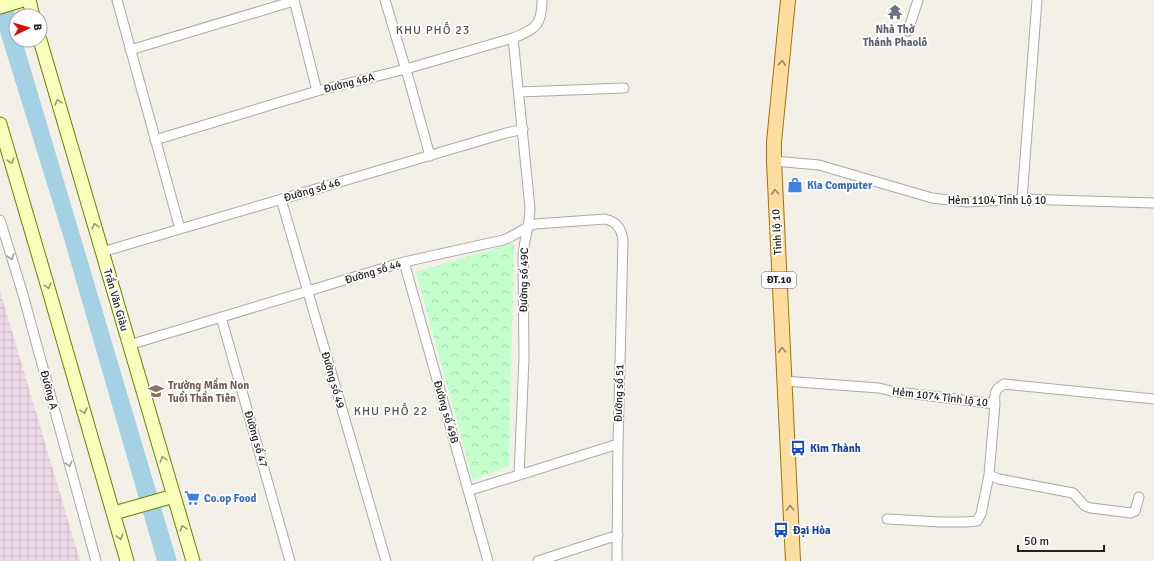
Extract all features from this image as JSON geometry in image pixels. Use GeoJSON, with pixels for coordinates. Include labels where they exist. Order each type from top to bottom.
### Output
{"type":"FeatureCollection","features":[{"type":"Feature","properties":{"kind":"main road"},"geometry":{"type":"LineString","coordinates":[[0,7],[23,0]]}},
{"type":"Feature","properties":{"kind":"main road","name":"Tỉnh lộ 10"},"geometry":{"type":"LineString","coordinates":[[788,0],[774,142],[774,161],[793,561]]}},
{"type":"Feature","properties":{"kind":"main road","name":"Trần Văn Giàu"},"geometry":{"type":"LineString","coordinates":[[42,48],[129,345],[168,497],[193,561]]}},
{"type":"Feature","properties":{"kind":"main road"},"geometry":{"type":"LineString","coordinates":[[0,124],[119,511],[127,561]]}},
{"type":"Feature","properties":{"kind":"main road"},"geometry":{"type":"LineString","coordinates":[[119,511],[168,497]]}},
{"type":"Feature","properties":{"kind":"street"},"geometry":{"type":"LineString","coordinates":[[117,0],[180,229]]}},
{"type":"Feature","properties":{"kind":"street"},"geometry":{"type":"LineString","coordinates":[[130,50],[294,0],[317,91]]}},
{"type":"Feature","properties":{"kind":"street"},"geometry":{"type":"LineString","coordinates":[[385,0],[430,156]]}},
{"type":"Feature","properties":{"kind":"street","name":"Đường 46A"},"geometry":{"type":"LineString","coordinates":[[156,140],[317,91],[406,69],[513,38],[535,28],[542,13],[542,0]]}},
{"type":"Feature","properties":{"kind":"street"},"geometry":{"type":"LineString","coordinates":[[908,31],[918,0]]}},
{"type":"Feature","properties":{"kind":"street"},"geometry":{"type":"LineString","coordinates":[[1022,199],[1036,0]]}},
{"type":"Feature","properties":{"kind":"street","name":"Đường số 49C"},"geometry":{"type":"LineString","coordinates":[[513,38],[520,92],[530,208],[529,226],[524,242],[523,256],[524,359],[519,475]]}},
{"type":"Feature","properties":{"kind":"street"},"geometry":{"type":"LineString","coordinates":[[520,92],[624,88]]}},
{"type":"Feature","properties":{"kind":"street","name":"Đường số 46"},"geometry":{"type":"LineString","coordinates":[[102,252],[506,133],[523,130]]}},
{"type":"Feature","properties":{"kind":"street","name":"Hẻm 1104 Tỉnh Lộ 10"},"geometry":{"type":"LineString","coordinates":[[774,161],[820,165],[932,198],[966,202],[1022,199],[1154,203]]}},
{"type":"Feature","properties":{"kind":"street","name":"Đường số 49"},"geometry":{"type":"LineString","coordinates":[[281,200],[386,561]]}},
{"type":"Feature","properties":{"kind":"street","name":"Đường số 44"},"geometry":{"type":"LineString","coordinates":[[129,345],[404,262],[503,240],[514,236],[529,226],[543,223],[605,219],[613,221],[618,226]]}},
{"type":"Feature","properties":{"kind":"street","name":"Đường A"},"geometry":{"type":"LineString","coordinates":[[0,220],[22,291],[96,561]]}},
{"type":"Feature","properties":{"kind":"street","name":"Đường số 51"},"geometry":{"type":"LineString","coordinates":[[617,561],[623,240],[622,232],[618,226]]}},
{"type":"Feature","properties":{"kind":"street","name":"Đường số 49B"},"geometry":{"type":"LineString","coordinates":[[404,262],[488,561]]}},
{"type":"Feature","properties":{"kind":"street","name":"Đường số 47"},"geometry":{"type":"LineString","coordinates":[[221,317],[290,561]]}},
{"type":"Feature","properties":{"kind":"street","name":"Hẻm 1074 Tỉnh lộ 10"},"geometry":{"type":"LineString","coordinates":[[784,381],[879,388],[891,391],[995,404],[994,392],[998,387],[1004,384],[1154,399]]}},
{"type":"Feature","properties":{"kind":"street"},"geometry":{"type":"LineString","coordinates":[[887,519],[940,522],[977,521],[981,514],[989,475],[995,404]]}},
{"type":"Feature","properties":{"kind":"street"},"geometry":{"type":"LineString","coordinates":[[468,491],[618,444]]}},
{"type":"Feature","properties":{"kind":"street"},"geometry":{"type":"LineString","coordinates":[[989,475],[999,479],[1073,493],[1085,506],[1110,511],[1131,513],[1135,511],[1139,497]]}},
{"type":"Feature","properties":{"kind":"street"},"geometry":{"type":"LineString","coordinates":[[538,561],[618,535]]}},
{"type":"Feature","properties":{"kind":"shaded area"},"geometry":{"type":"Polygon","coordinates":[[[0,291],[80,561],[0,561],[0,291]]]}},
{"type":"Feature","properties":{"kind":"green space"},"geometry":{"type":"Polygon","coordinates":[[[514,243],[509,466],[473,480],[416,272],[514,243]]]}},
{"type":"Feature","properties":{"kind":"water"},"geometry":{"type":"Polygon","coordinates":[[[0,0],[11,0],[13,8],[8,8],[8,48],[24,48],[177,561],[157,561],[64,239],[0,32],[0,0]]]}},
{"type":"Feature","properties":{"kind":"place","name":"Nhà Thờ Thánh Phaolô"},"geometry":{"type":"Point","coordinates":[895,12]}},
{"type":"Feature","properties":{"kind":"place","name":"Kia Computer"},"geometry":{"type":"Point","coordinates":[795,185]}},
{"type":"Feature","properties":{"kind":"place","name":"Trường Mầm Non Tuổi Thần Tiên"},"geometry":{"type":"Point","coordinates":[156,391]}},
{"type":"Feature","properties":{"kind":"place","name":"Kim Thành"},"geometry":{"type":"Point","coordinates":[798,448]}},
{"type":"Feature","properties":{"kind":"place","name":"Co.op Food"},"geometry":{"type":"Point","coordinates":[192,498]}},
{"type":"Feature","properties":{"kind":"place","name":"Đại Hòa"},"geometry":{"type":"Point","coordinates":[781,530]}},
{"type":"Feature","properties":{"kind":"district","name":"KHU PHỐ 23"},"geometry":{"type":"Point","coordinates":[433,30]}},
{"type":"Feature","properties":{"kind":"district","name":"KHU PHỐ 22"},"geometry":{"type":"Point","coordinates":[391,411]}}]}
